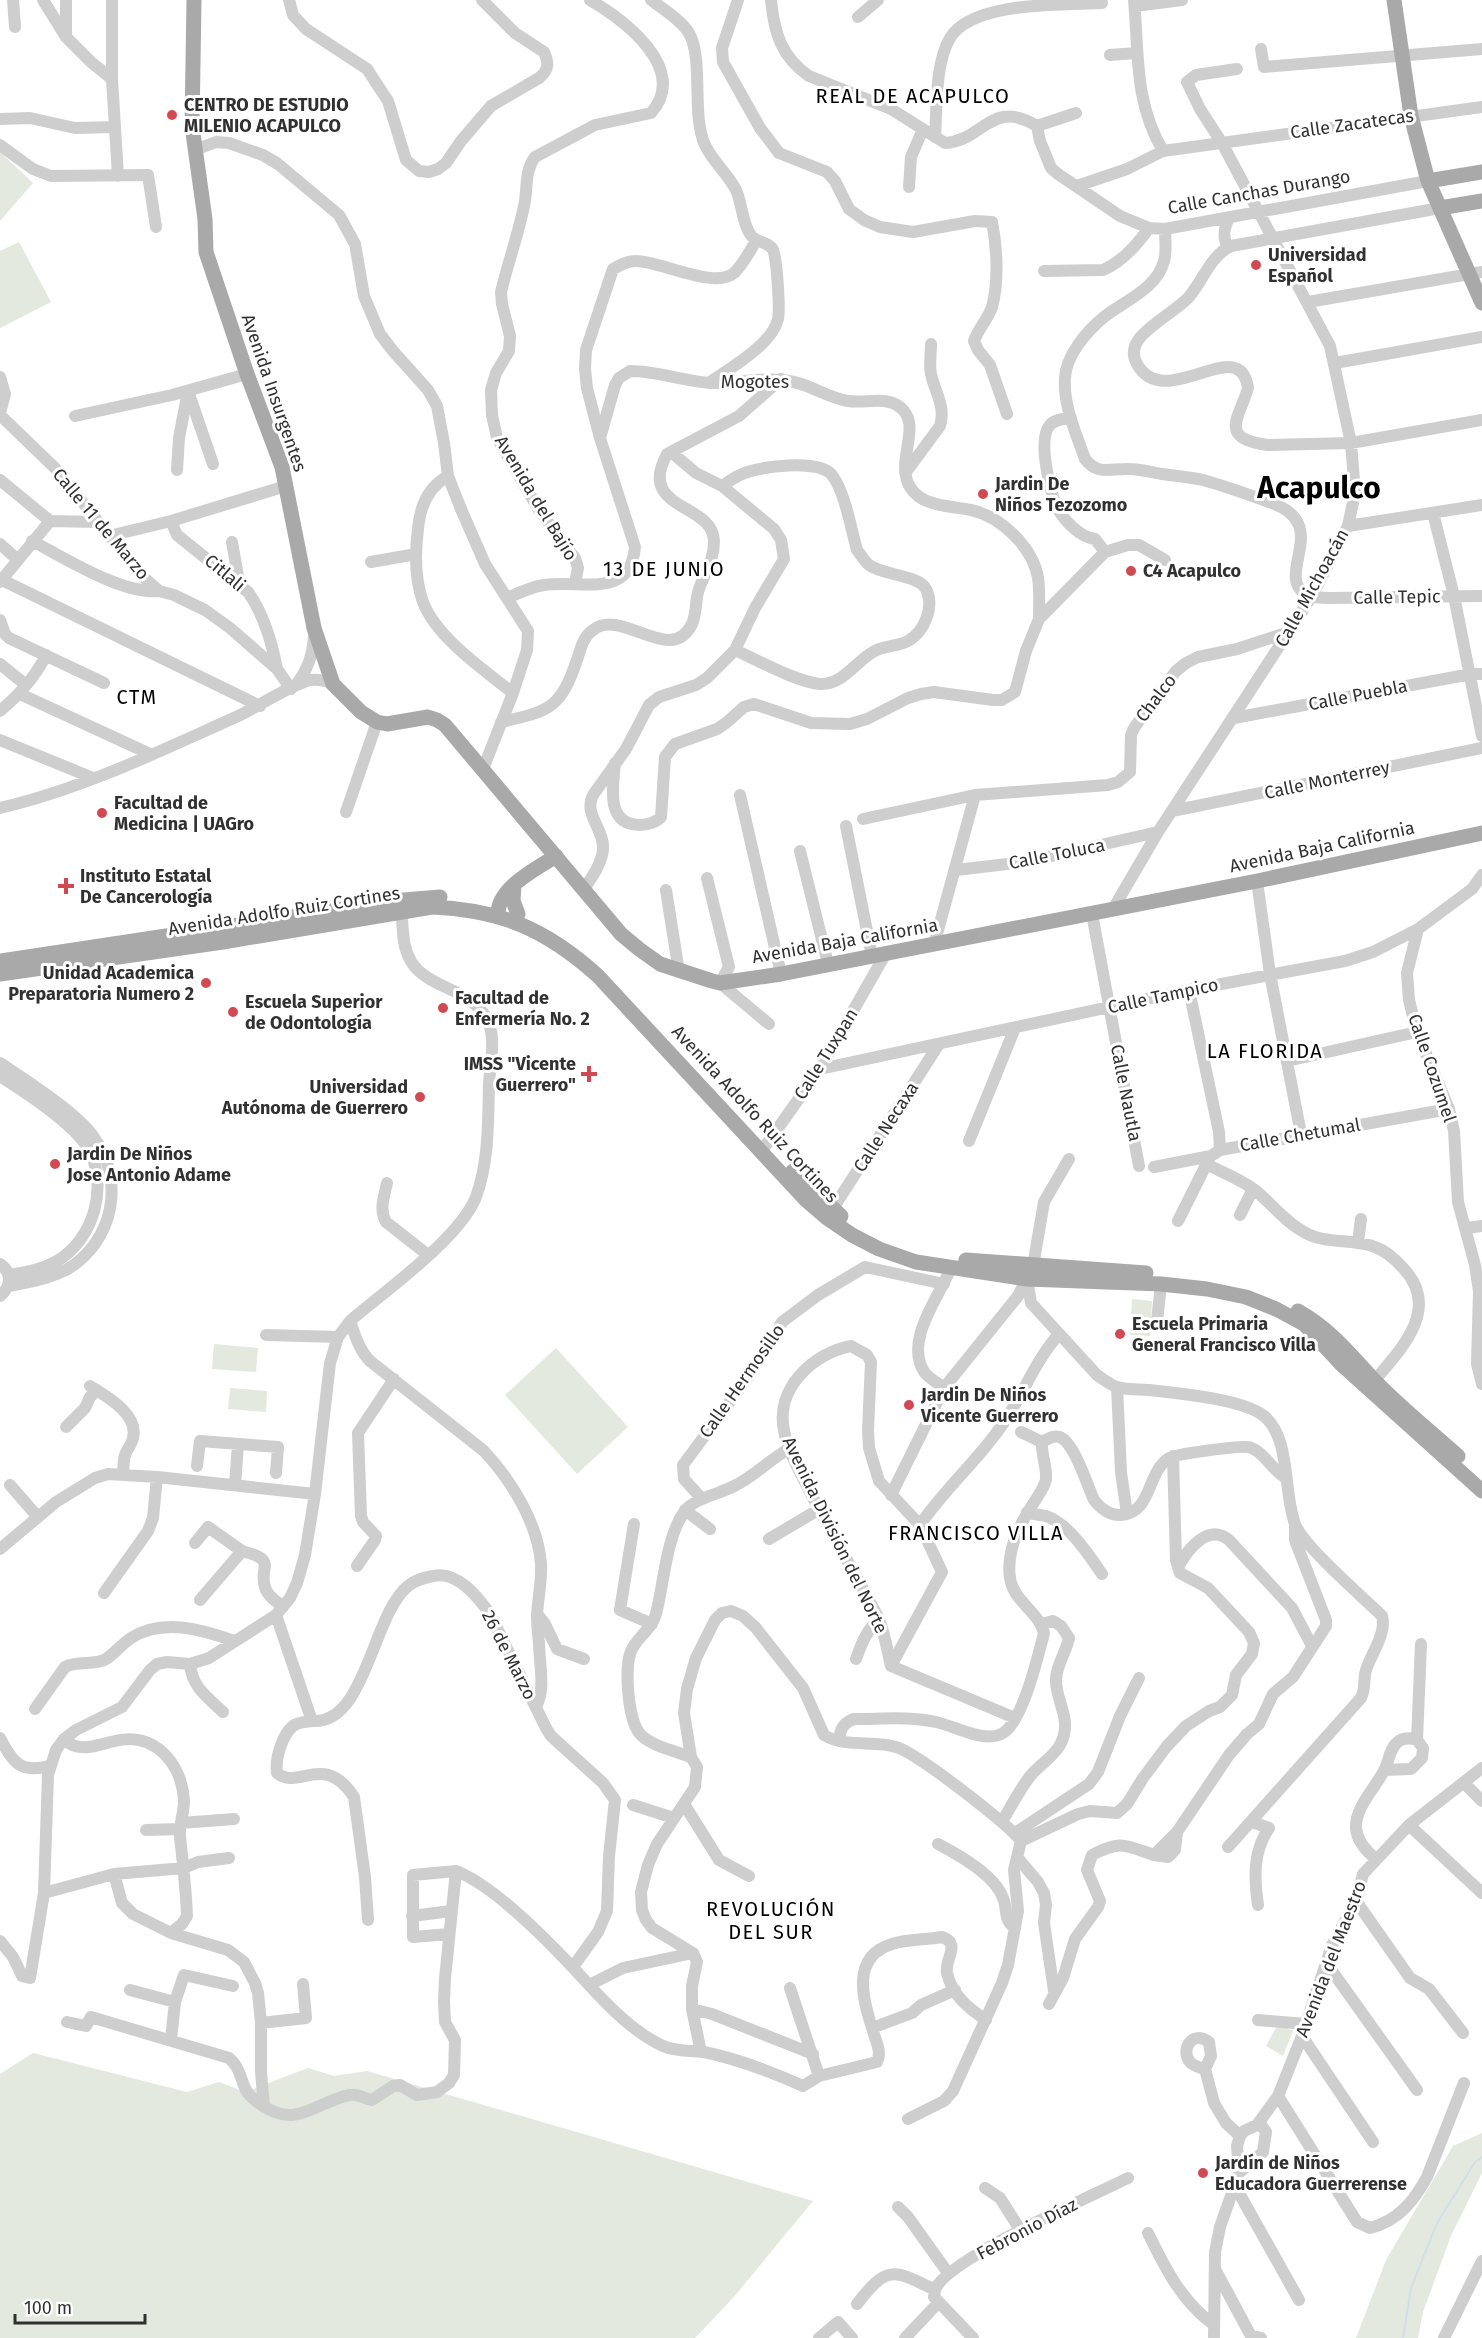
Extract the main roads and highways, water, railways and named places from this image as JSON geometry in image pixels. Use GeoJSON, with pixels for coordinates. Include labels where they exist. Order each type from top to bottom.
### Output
{"type":"FeatureCollection","features":[{"type":"Feature","properties":{"kind":"main road","name":"Avenida Insurgentes"},"geometry":{"type":"LineString","coordinates":[[194,0],[192,126],[205,219],[206,252],[247,374],[282,467],[314,628],[333,684],[361,712],[377,722]]}},
{"type":"Feature","properties":{"kind":"main road"},"geometry":{"type":"LineString","coordinates":[[1394,0],[1411,116],[1428,181],[1475,273],[1482,303]]}},
{"type":"Feature","properties":{"kind":"main road","name":"Calle Canchas Durango"},"geometry":{"type":"LineString","coordinates":[[1428,181],[1482,172]]}},
{"type":"Feature","properties":{"kind":"main road"},"geometry":{"type":"LineString","coordinates":[[1440,208],[1482,201]]}},
{"type":"Feature","properties":{"kind":"main road","name":"Avenida Baja California"},"geometry":{"type":"LineString","coordinates":[[377,722],[387,724],[428,717],[446,725],[621,934],[660,964],[679,972],[720,983],[780,974],[1092,914],[1482,833]]}},
{"type":"Feature","properties":{"kind":"main road"},"geometry":{"type":"LineString","coordinates":[[498,911],[503,894],[556,856]]}},
{"type":"Feature","properties":{"kind":"main road"},"geometry":{"type":"LineString","coordinates":[[514,885],[513,901],[518,914]]}},
{"type":"Feature","properties":{"kind":"main road","name":"Avenida Adolfo Ruiz Cortines"},"geometry":{"type":"LineString","coordinates":[[0,961],[222,935],[403,906],[435,896],[454,898],[498,911],[518,914],[563,937],[605,969],[764,1148],[805,1199],[826,1218],[879,1249],[916,1262],[951,1268],[978,1267]]}},
{"type":"Feature","properties":{"kind":"main road","name":"Avenida Adolfo Ruiz Cortines"},"geometry":{"type":"LineString","coordinates":[[498,911],[544,935],[591,969],[764,1148],[832,1210],[856,1226],[883,1241],[918,1254],[978,1267],[1207,1289],[1246,1297],[1304,1324],[1341,1364],[1482,1491]]}},
{"type":"Feature","properties":{"kind":"main road","name":"Avenida Adolfo Ruiz Cortines"},"geometry":{"type":"LineString","coordinates":[[0,974],[147,945]]}},
{"type":"Feature","properties":{"kind":"main road","name":"Avenida Adolfo Ruiz Cortines"},"geometry":{"type":"LineString","coordinates":[[1030,1273],[1171,1275],[1244,1286],[1282,1301],[1315,1320],[1351,1352],[1375,1380],[1482,1478]]}},
{"type":"Feature","properties":{"kind":"waterway"},"geometry":{"type":"LineString","coordinates":[[1403,2338],[1411,2288],[1437,2223],[1475,2162],[1482,2157]]}},
{"type":"Feature","properties":{"kind":"place","name":"CENTRO DE ESTUDIO MILENIO ACAPULCO"},"geometry":{"type":"Point","coordinates":[172,115]}},
{"type":"Feature","properties":{"kind":"place","name":"Universidad Español"},"geometry":{"type":"Point","coordinates":[1256,265]}},
{"type":"Feature","properties":{"kind":"place","name":"Jardin De Niños Tezozomo"},"geometry":{"type":"Point","coordinates":[983,494]}},
{"type":"Feature","properties":{"kind":"place","name":"C4 Acapulco"},"geometry":{"type":"Point","coordinates":[1131,571]}},
{"type":"Feature","properties":{"kind":"place","name":"Facultad de Medicina | UAGro"},"geometry":{"type":"Point","coordinates":[102,813]}},
{"type":"Feature","properties":{"kind":"place","name":"Instituto Estatal De Cancerología"},"geometry":{"type":"Point","coordinates":[66,886]}},
{"type":"Feature","properties":{"kind":"place","name":"Unidad Academica Preparatoria Numero 2"},"geometry":{"type":"Point","coordinates":[206,983]}},
{"type":"Feature","properties":{"kind":"place","name":"Facultad de Enfermería No. 2"},"geometry":{"type":"Point","coordinates":[443,1008]}},
{"type":"Feature","properties":{"kind":"place","name":"Escuela Superior de Odontología"},"geometry":{"type":"Point","coordinates":[233,1012]}},
{"type":"Feature","properties":{"kind":"place","name":"IMSS \"Vicente Guerrero\""},"geometry":{"type":"Point","coordinates":[589,1074]}},
{"type":"Feature","properties":{"kind":"place","name":"Universidad Autónoma de Guerrero"},"geometry":{"type":"Point","coordinates":[420,1097]}},
{"type":"Feature","properties":{"kind":"place","name":"Jardin De Niños Jose Antonio Adame"},"geometry":{"type":"Point","coordinates":[55,1164]}},
{"type":"Feature","properties":{"kind":"place","name":"Escuela Primaria General Francisco Villa"},"geometry":{"type":"Point","coordinates":[1120,1334]}},
{"type":"Feature","properties":{"kind":"place","name":"Jardin De Niños Vicente Guerrero"},"geometry":{"type":"Point","coordinates":[909,1405]}},
{"type":"Feature","properties":{"kind":"place","name":"Jardín de Niños Educadora Guerrerense"},"geometry":{"type":"Point","coordinates":[1203,2173]}},
{"type":"Feature","properties":{"kind":"district","name":"REAL DE ACAPULCO"},"geometry":{"type":"Point","coordinates":[913,96]}},
{"type":"Feature","properties":{"kind":"district","name":"Acapulco"},"geometry":{"type":"Point","coordinates":[1319,488]}},
{"type":"Feature","properties":{"kind":"district","name":"13 DE JUNIO"},"geometry":{"type":"Point","coordinates":[664,569]}},
{"type":"Feature","properties":{"kind":"district","name":"CTM"},"geometry":{"type":"Point","coordinates":[137,697]}},
{"type":"Feature","properties":{"kind":"district","name":"LA FLORIDA"},"geometry":{"type":"Point","coordinates":[1265,1051]}},
{"type":"Feature","properties":{"kind":"district","name":"FRANCISCO VILLA"},"geometry":{"type":"Point","coordinates":[976,1533]}},
{"type":"Feature","properties":{"kind":"district","name":"REVOLUCIÓN DEL SUR"},"geometry":{"type":"Point","coordinates":[771,1920]}}]}
